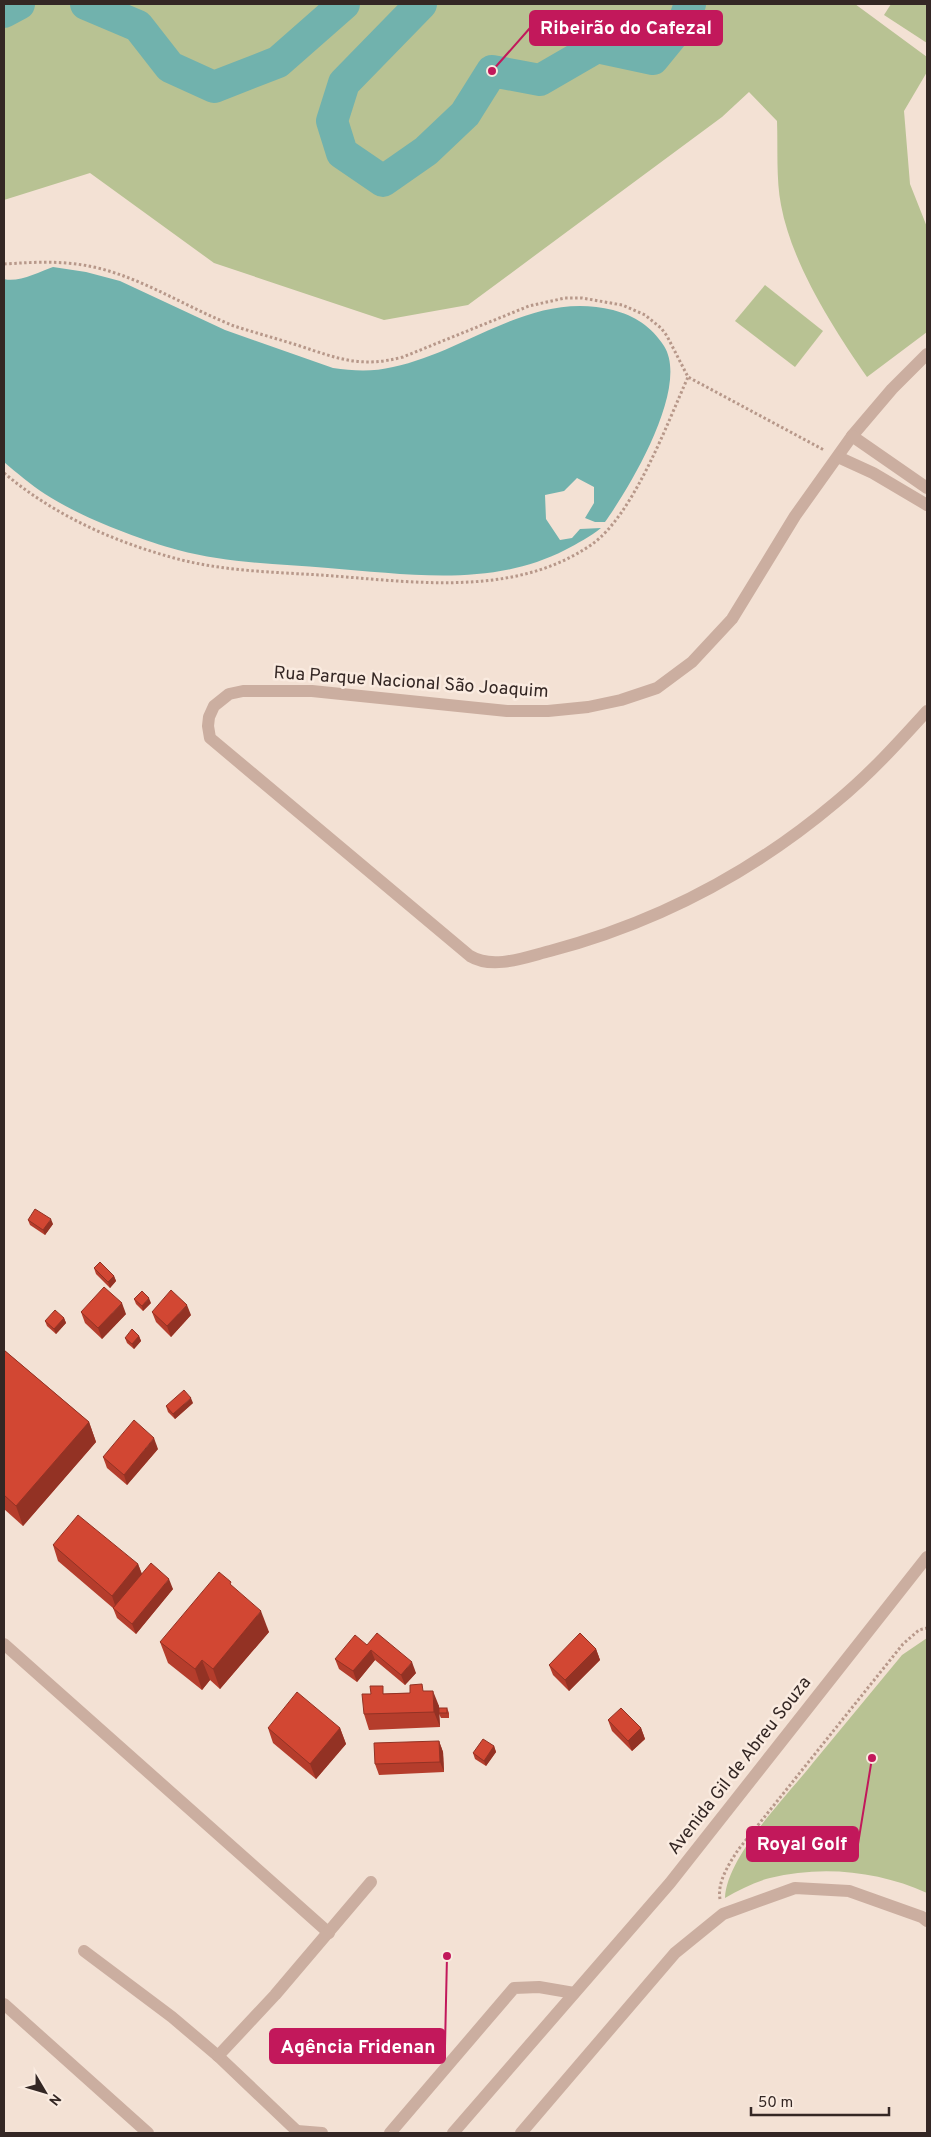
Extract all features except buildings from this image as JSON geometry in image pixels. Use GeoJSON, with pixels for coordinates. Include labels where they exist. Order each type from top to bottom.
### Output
{"type":"FeatureCollection","features":[{"type":"Feature","properties":{"kind":"street","name":"Rua Parque Nacional São Joaquim"},"geometry":{"type":"LineString","coordinates":[[927,354],[892,389],[852,436],[795,516],[732,619],[692,662],[657,688],[621,700],[588,707],[548,711],[507,711],[312,691],[243,690],[229,694],[214,706],[209,717],[208,726],[210,738],[470,956],[486,963],[526,957],[590,940],[701,894],[790,838],[837,802],[889,754],[927,711]]}},
{"type":"Feature","properties":{"kind":"street"},"geometry":{"type":"LineString","coordinates":[[852,436],[927,488]]}},
{"type":"Feature","properties":{"kind":"street"},"geometry":{"type":"LineString","coordinates":[[838,457],[873,473],[927,505]]}},
{"type":"Feature","properties":{"kind":"street","name":"Avenida Gil de Abreu Souza"},"geometry":{"type":"LineString","coordinates":[[454,2133],[670,1884],[927,1557]]}},
{"type":"Feature","properties":{"kind":"street"},"geometry":{"type":"LineString","coordinates":[[4,1644],[329,1933]]}},
{"type":"Feature","properties":{"kind":"street"},"geometry":{"type":"LineString","coordinates":[[218,2056],[329,1933],[371,1882]]}},
{"type":"Feature","properties":{"kind":"street"},"geometry":{"type":"LineString","coordinates":[[521,2133],[675,1953],[723,1914],[794,1888],[848,1891],[922,1917],[927,1921]]}},
{"type":"Feature","properties":{"kind":"street"},"geometry":{"type":"LineString","coordinates":[[84,1951],[165,2012],[218,2056],[298,2132],[322,2133]]}},
{"type":"Feature","properties":{"kind":"street"},"geometry":{"type":"LineString","coordinates":[[390,2133],[514,1988],[539,1987],[574,1993]]}},
{"type":"Feature","properties":{"kind":"street"},"geometry":{"type":"LineString","coordinates":[[4,2004],[148,2133]]}},
{"type":"Feature","properties":{"kind":"path"},"geometry":{"type":"LineString","coordinates":[[4,264],[44,260],[99,268],[129,278],[234,325],[350,362],[386,361],[403,357],[529,306],[565,298],[597,299],[634,309],[653,321],[668,336],[688,377],[838,457]]}},
{"type":"Feature","properties":{"kind":"path"},"geometry":{"type":"LineString","coordinates":[[4,473],[39,500],[75,521],[107,536],[191,562],[270,572],[430,583],[488,580],[531,572],[553,565],[592,544],[606,532],[624,508],[653,456],[688,377]]}},
{"type":"Feature","properties":{"kind":"path"},"geometry":{"type":"LineString","coordinates":[[723,1914],[719,1896],[720,1888],[726,1870],[738,1850],[903,1644],[919,1630],[927,1628]]}},
{"type":"Feature","properties":{"kind":"green space"},"geometry":{"type":"Polygon","coordinates":[[[4,4],[855,4],[927,57],[927,72],[904,111],[910,184],[927,227],[927,332],[867,377],[815,295],[794,250],[786,227],[779,195],[777,121],[749,92],[722,117],[468,305],[384,320],[214,263],[90,173],[4,200],[4,4]]]}},
{"type":"Feature","properties":{"kind":"green space"},"geometry":{"type":"Polygon","coordinates":[[[891,4],[927,4],[927,43],[884,15],[891,4]]]}},
{"type":"Feature","properties":{"kind":"green space"},"geometry":{"type":"Polygon","coordinates":[[[765,285],[823,331],[795,367],[735,321],[765,285]]]}},
{"type":"Feature","properties":{"kind":"green space"},"geometry":{"type":"Polygon","coordinates":[[[927,1638],[927,1893],[870,1875],[830,1871],[790,1874],[770,1878],[752,1884],[725,1898],[728,1882],[736,1864],[760,1828],[902,1655],[927,1638]]]}},
{"type":"Feature","properties":{"kind":"water"},"geometry":{"type":"Polygon","coordinates":[[[53,267],[86,272],[120,281],[225,330],[333,368],[348,370],[386,369],[421,359],[527,315],[555,308],[583,306],[613,310],[628,315],[642,323],[659,339],[664,346],[670,364],[669,386],[654,436],[642,462],[605,522],[595,522],[585,518],[594,503],[594,487],[577,478],[564,491],[545,495],[546,519],[560,540],[572,538],[580,529],[601,528],[565,550],[537,562],[508,570],[449,576],[388,573],[215,558],[145,540],[75,511],[59,503],[24,479],[4,462],[4,279],[16,280],[53,267]]]}},
{"type":"Feature","properties":{"kind":"waterway"},"geometry":{"type":"LineString","coordinates":[[4,12],[19,4]]}},
{"type":"Feature","properties":{"kind":"waterway"},"geometry":{"type":"LineString","coordinates":[[86,4],[138,26],[170,67],[214,87],[278,62],[344,4]]}},
{"type":"Feature","properties":{"kind":"waterway"},"geometry":{"type":"LineString","coordinates":[[421,4],[344,83],[332,121],[342,153],[383,181],[426,151],[465,114],[492,71],[540,80],[597,47],[653,59],[684,21],[690,4]]}},
{"type":"Feature","properties":{"kind":"place","name":"Ribeirão do Cafezal"},"geometry":{"type":"Point","coordinates":[492,71]}},
{"type":"Feature","properties":{"kind":"place","name":"Royal Golf"},"geometry":{"type":"Point","coordinates":[872,1758]}},
{"type":"Feature","properties":{"kind":"place","name":"Agência Fridenan"},"geometry":{"type":"Point","coordinates":[447,1956]}}]}
